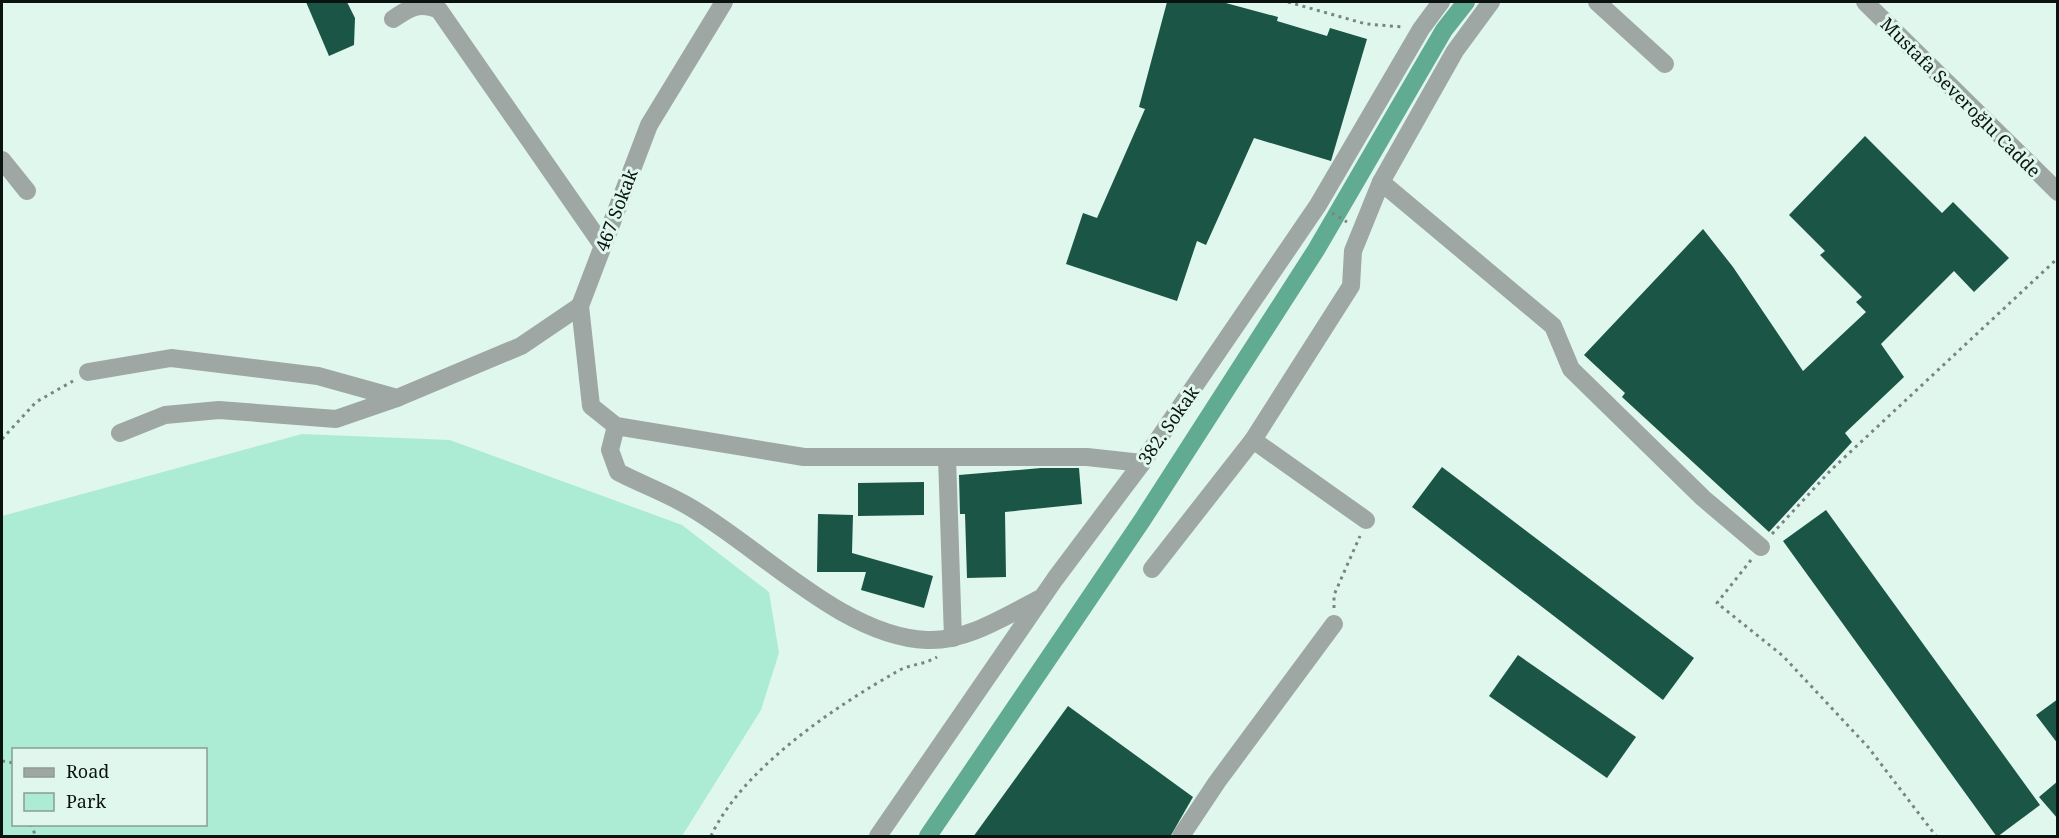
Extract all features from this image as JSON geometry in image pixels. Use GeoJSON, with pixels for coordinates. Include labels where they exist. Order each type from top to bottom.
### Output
{"type":"FeatureCollection","features":[{"type":"Feature","properties":{"kind":"street","name":"467 Sokak"},"geometry":{"type":"LineString","coordinates":[[616,426],[591,406],[580,306],[649,125],[724,2]]}},
{"type":"Feature","properties":{"kind":"street","name":"382. Sokak"},"geometry":{"type":"LineString","coordinates":[[878,837],[1043,597],[1142,463],[1341,170],[1421,29],[1441,2]]}},
{"type":"Feature","properties":{"kind":"street"},"geometry":{"type":"LineString","coordinates":[[1152,568],[1253,440],[1351,286],[1353,251],[1381,182],[1455,51],[1491,2]]}},
{"type":"Feature","properties":{"kind":"street"},"geometry":{"type":"LineString","coordinates":[[1597,2],[1665,64]]}},
{"type":"Feature","properties":{"kind":"street","name":"Mustafa Severoğlu Cadde"},"geometry":{"type":"LineString","coordinates":[[1864,2],[2058,192]]}},
{"type":"Feature","properties":{"kind":"street"},"geometry":{"type":"LineString","coordinates":[[393,20],[410,7],[426,4],[438,10],[603,246]]}},
{"type":"Feature","properties":{"kind":"street"},"geometry":{"type":"LineString","coordinates":[[2,160],[27,191]]}},
{"type":"Feature","properties":{"kind":"street"},"geometry":{"type":"LineString","coordinates":[[1381,182],[1553,326],[1571,369],[1703,498],[1761,547]]}},
{"type":"Feature","properties":{"kind":"street"},"geometry":{"type":"LineString","coordinates":[[120,433],[165,415],[219,410],[336,419],[397,398],[521,346],[580,306]]}},
{"type":"Feature","properties":{"kind":"street"},"geometry":{"type":"LineString","coordinates":[[88,372],[171,358],[318,376],[397,398]]}},
{"type":"Feature","properties":{"kind":"street"},"geometry":{"type":"LineString","coordinates":[[1043,597],[952,638],[928,641],[886,634],[843,614],[688,506],[618,472],[610,450],[616,426],[804,457],[1087,457],[1142,463]]}},
{"type":"Feature","properties":{"kind":"street"},"geometry":{"type":"LineString","coordinates":[[1253,440],[1366,520]]}},
{"type":"Feature","properties":{"kind":"street"},"geometry":{"type":"LineString","coordinates":[[947,457],[952,638]]}},
{"type":"Feature","properties":{"kind":"street"},"geometry":{"type":"LineString","coordinates":[[1181,837],[1217,782],[1334,624]]}},
{"type":"Feature","properties":{"kind":"path"},"geometry":{"type":"LineString","coordinates":[[1288,2],[1366,24],[1421,29]]}},
{"type":"Feature","properties":{"kind":"path"},"geometry":{"type":"LineString","coordinates":[[1323,208],[1350,223]]}},
{"type":"Feature","properties":{"kind":"path"},"geometry":{"type":"LineString","coordinates":[[1936,837],[1868,747],[1783,656],[1717,603],[1761,547],[1831,470],[2058,258]]}},
{"type":"Feature","properties":{"kind":"path"},"geometry":{"type":"LineString","coordinates":[[2,439],[36,402],[88,372]]}},
{"type":"Feature","properties":{"kind":"path"},"geometry":{"type":"LineString","coordinates":[[1334,624],[1334,595],[1366,520]]}},
{"type":"Feature","properties":{"kind":"path"},"geometry":{"type":"LineString","coordinates":[[711,837],[731,801],[791,743],[831,713],[901,669],[925,664],[940,655],[952,638]]}},
{"type":"Feature","properties":{"kind":"green space"},"geometry":{"type":"Polygon","coordinates":[[[302,434],[450,440],[682,525],[769,592],[779,653],[761,710],[682,836],[2,836],[2,516],[302,434]]]}},
{"type":"Feature","properties":{"kind":"building"},"geometry":{"type":"Polygon","coordinates":[[[306,2],[347,2],[355,18],[354,45],[329,56],[306,2]]]}},
{"type":"Feature","properties":{"kind":"building"},"geometry":{"type":"Polygon","coordinates":[[[1167,2],[1222,2],[1278,17],[1277,21],[1327,36],[1330,28],[1367,39],[1331,161],[1254,138],[1206,245],[1197,241],[1177,301],[1066,264],[1083,213],[1097,218],[1145,109],[1139,107],[1167,2]]]}},
{"type":"Feature","properties":{"kind":"building"},"geometry":{"type":"Polygon","coordinates":[[[1865,136],[1942,213],[1953,202],[2009,258],[1974,292],[1954,271],[1881,344],[1904,377],[1845,433],[1852,442],[1769,532],[1622,397],[1625,393],[1584,355],[1703,229],[1733,267],[1803,371],[1866,312],[1856,302],[1862,297],[1820,255],[1825,251],[1789,215],[1865,136]]]}},
{"type":"Feature","properties":{"kind":"building"},"geometry":{"type":"Polygon","coordinates":[[[1442,467],[1694,658],[1663,700],[1412,507],[1442,467]]]}},
{"type":"Feature","properties":{"kind":"building"},"geometry":{"type":"Polygon","coordinates":[[[1041,468],[1079,468],[1082,504],[1005,512],[1006,577],[967,578],[965,514],[960,514],[959,475],[1041,468]]]}},
{"type":"Feature","properties":{"kind":"building"},"geometry":{"type":"Polygon","coordinates":[[[924,482],[924,515],[858,516],[858,483],[924,482]]]}},
{"type":"Feature","properties":{"kind":"building"},"geometry":{"type":"Polygon","coordinates":[[[1826,510],[2040,805],[1997,837],[1783,541],[1826,510]]]}},
{"type":"Feature","properties":{"kind":"building"},"geometry":{"type":"Polygon","coordinates":[[[818,514],[853,515],[852,553],[933,576],[924,608],[861,590],[866,572],[817,572],[818,514]]]}},
{"type":"Feature","properties":{"kind":"building"},"geometry":{"type":"Polygon","coordinates":[[[1518,655],[1636,737],[1607,778],[1489,696],[1518,655]]]}},
{"type":"Feature","properties":{"kind":"building"},"geometry":{"type":"Polygon","coordinates":[[[2058,699],[2058,744],[2036,715],[2058,699]]]}},
{"type":"Feature","properties":{"kind":"building"},"geometry":{"type":"Polygon","coordinates":[[[1068,706],[1193,797],[1170,837],[973,837],[1068,706]]]}},
{"type":"Feature","properties":{"kind":"building"},"geometry":{"type":"Polygon","coordinates":[[[2058,781],[2058,819],[2039,797],[2058,781]]]}},
{"type":"Feature","properties":{"kind":"waterway"},"geometry":{"type":"LineString","coordinates":[[928,836],[1143,519],[1316,250],[1444,30],[1466,2]]}}]}
